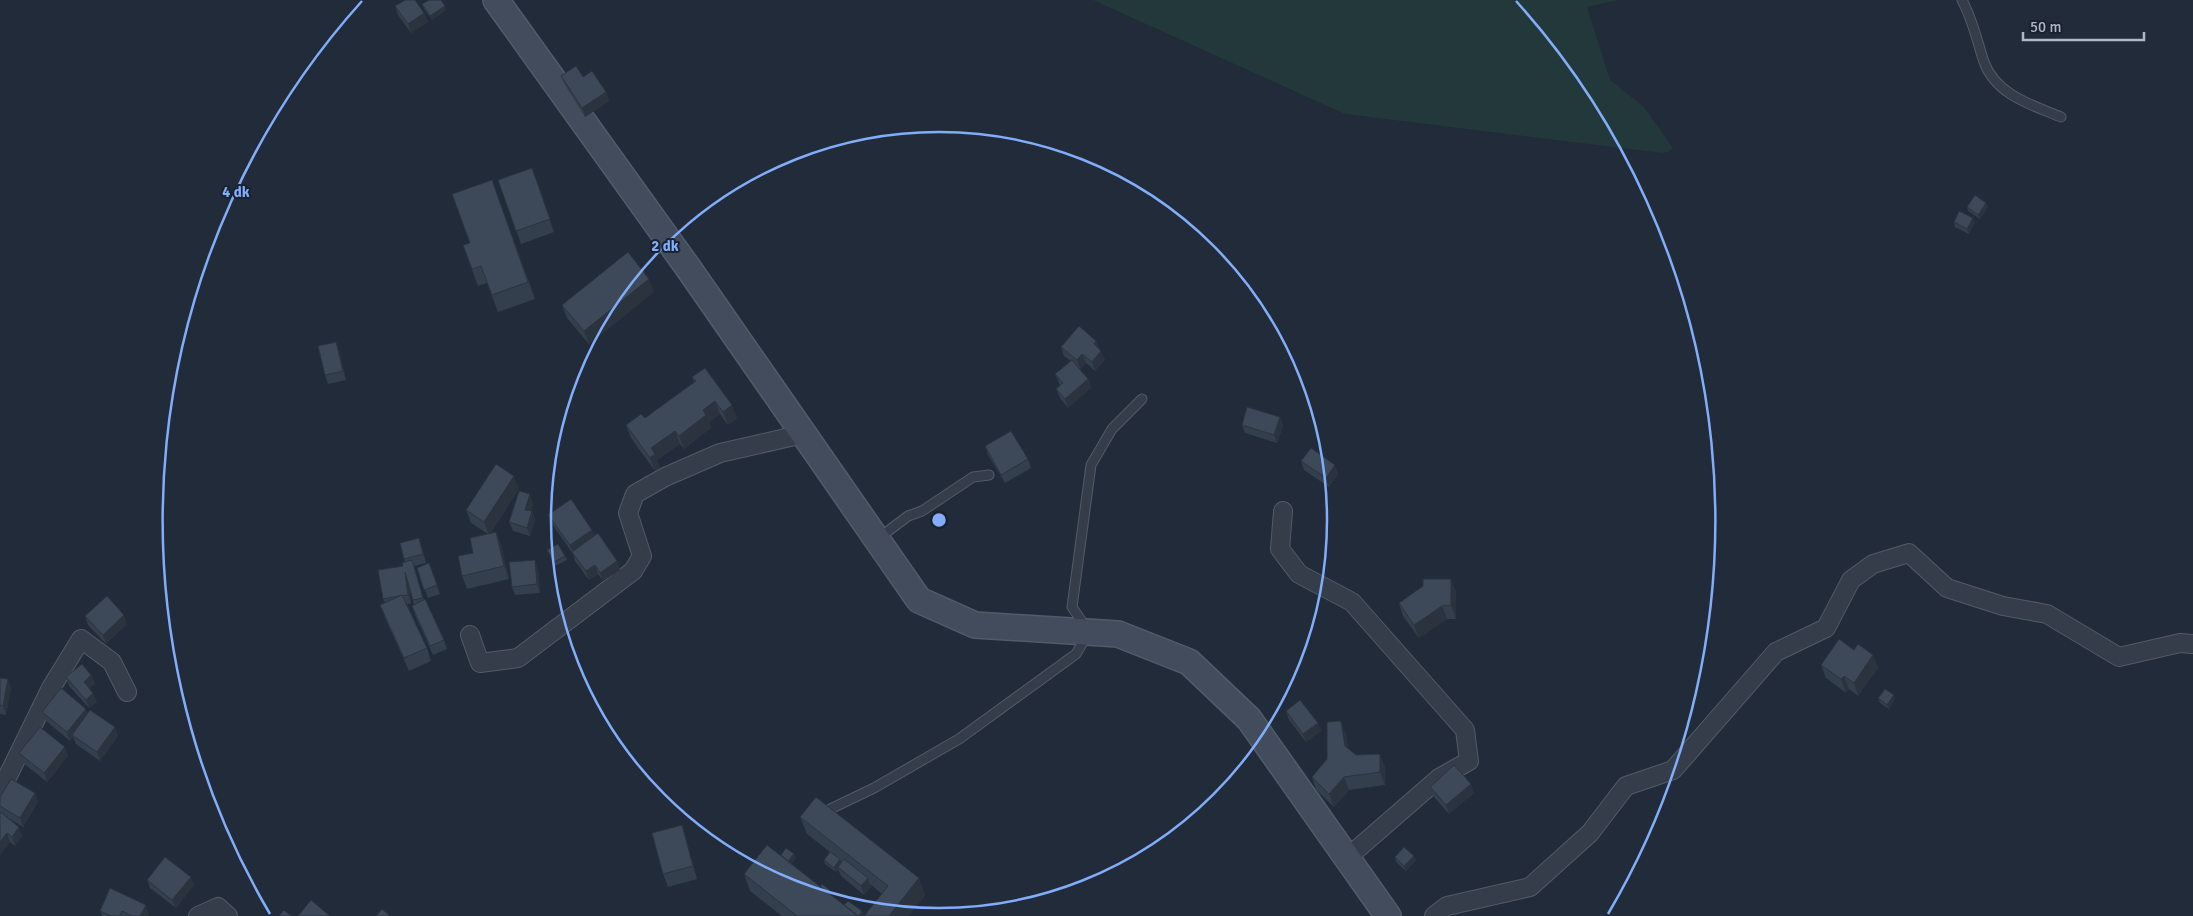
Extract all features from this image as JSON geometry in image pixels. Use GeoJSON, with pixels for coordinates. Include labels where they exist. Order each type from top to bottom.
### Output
{"type":"FeatureCollection","features":[{"type":"Feature","properties":{"kind":"street"},"geometry":{"type":"LineString","coordinates":[[496,0],[689,269],[919,600],[975,625],[1118,634],[1189,662],[1249,719],[1388,916]]}},
{"type":"Feature","properties":{"kind":"street"},"geometry":{"type":"LineString","coordinates":[[470,634],[480,663],[518,658],[633,570],[642,556],[628,513],[635,494],[665,477],[720,453],[803,434]]}},
{"type":"Feature","properties":{"kind":"street"},"geometry":{"type":"LineString","coordinates":[[1283,511],[1280,549],[1299,574],[1352,602],[1465,730],[1469,761],[1439,778],[1347,858]]}},
{"type":"Feature","properties":{"kind":"street"},"geometry":{"type":"LineString","coordinates":[[1434,916],[1447,906],[1530,887],[1590,833],[1626,786],[1672,770],[1776,652],[1826,628],[1851,580],[1873,564],[1909,553],[1947,588],[2003,606],[2047,614],[2119,657],[2180,643],[2193,644]]}},
{"type":"Feature","properties":{"kind":"street"},"geometry":{"type":"LineString","coordinates":[[0,792],[52,688],[82,639],[112,662],[127,692]]}},
{"type":"Feature","properties":{"kind":"street"},"geometry":{"type":"LineString","coordinates":[[198,916],[218,907],[228,916]]}},
{"type":"Feature","properties":{"kind":"lane"},"geometry":{"type":"LineString","coordinates":[[1962,0],[1972,23],[1985,64],[1996,81],[2012,95],[2024,102],[2061,117]]}},
{"type":"Feature","properties":{"kind":"lane"},"geometry":{"type":"LineString","coordinates":[[814,817],[874,788],[960,739],[1076,654],[1089,632],[1072,607],[1091,465],[1112,429],[1142,398]]}},
{"type":"Feature","properties":{"kind":"lane"},"geometry":{"type":"LineString","coordinates":[[877,539],[908,516],[922,511],[973,477],[990,475]]}},
{"type":"Feature","properties":{"kind":"green space"},"geometry":{"type":"Polygon","coordinates":[[[1093,0],[1619,0],[1587,7],[1610,80],[1644,107],[1673,148],[1663,153],[1345,114],[1093,0]]]}},
{"type":"Feature","properties":{"kind":"building"},"geometry":{"type":"Polygon","coordinates":[[[405,0],[415,0],[424,13],[408,24],[395,6],[405,0]]]}},
{"type":"Feature","properties":{"kind":"building"},"geometry":{"type":"Polygon","coordinates":[[[429,0],[441,0],[445,6],[430,16],[422,4],[429,0]]]}},
{"type":"Feature","properties":{"kind":"building"},"geometry":{"type":"Polygon","coordinates":[[[576,66],[583,77],[592,71],[606,92],[582,108],[561,76],[576,66]]]}},
{"type":"Feature","properties":{"kind":"building"},"geometry":{"type":"Polygon","coordinates":[[[532,168],[550,219],[516,231],[498,180],[532,168]]]}},
{"type":"Feature","properties":{"kind":"building"},"geometry":{"type":"Polygon","coordinates":[[[492,180],[528,282],[492,295],[481,266],[472,269],[463,245],[470,243],[452,194],[492,180]]]}},
{"type":"Feature","properties":{"kind":"building"},"geometry":{"type":"Polygon","coordinates":[[[1975,195],[1986,203],[1978,215],[1967,207],[1975,195]]]}},
{"type":"Feature","properties":{"kind":"building"},"geometry":{"type":"Polygon","coordinates":[[[1959,211],[1973,218],[1967,229],[1954,222],[1959,211]]]}},
{"type":"Feature","properties":{"kind":"building"},"geometry":{"type":"Polygon","coordinates":[[[628,252],[649,279],[584,331],[562,305],[628,252]]]}},
{"type":"Feature","properties":{"kind":"building"},"geometry":{"type":"Polygon","coordinates":[[[1079,326],[1096,341],[1094,344],[1101,351],[1092,362],[1082,354],[1077,360],[1061,347],[1079,326]]]}},
{"type":"Feature","properties":{"kind":"building"},"geometry":{"type":"Polygon","coordinates":[[[336,342],[343,371],[325,375],[318,346],[336,342]]]}},
{"type":"Feature","properties":{"kind":"building"},"geometry":{"type":"Polygon","coordinates":[[[1072,360],[1088,379],[1065,399],[1056,389],[1063,383],[1055,374],[1072,360]]]}},
{"type":"Feature","properties":{"kind":"building"},"geometry":{"type":"Polygon","coordinates":[[[705,368],[732,405],[723,412],[715,401],[703,410],[706,415],[679,436],[675,431],[651,448],[655,454],[650,458],[626,425],[641,414],[645,418],[696,381],[692,377],[705,368]]]}},
{"type":"Feature","properties":{"kind":"building"},"geometry":{"type":"Polygon","coordinates":[[[1247,407],[1280,417],[1274,435],[1242,425],[1247,407]]]}},
{"type":"Feature","properties":{"kind":"building"},"geometry":{"type":"Polygon","coordinates":[[[1011,431],[1028,459],[1001,475],[985,446],[1011,431]]]}},
{"type":"Feature","properties":{"kind":"building"},"geometry":{"type":"Polygon","coordinates":[[[1311,448],[1335,465],[1326,478],[1301,461],[1311,448]]]}},
{"type":"Feature","properties":{"kind":"building"},"geometry":{"type":"Polygon","coordinates":[[[496,464],[514,476],[484,522],[466,510],[496,464]]]}},
{"type":"Feature","properties":{"kind":"building"},"geometry":{"type":"Polygon","coordinates":[[[519,491],[530,494],[525,510],[532,511],[527,528],[509,522],[519,491]]]}},
{"type":"Feature","properties":{"kind":"building"},"geometry":{"type":"Polygon","coordinates":[[[571,499],[592,530],[570,545],[548,515],[571,499]]]}},
{"type":"Feature","properties":{"kind":"building"},"geometry":{"type":"Polygon","coordinates":[[[496,532],[504,566],[462,576],[458,556],[473,553],[470,538],[496,532]]]}},
{"type":"Feature","properties":{"kind":"building"},"geometry":{"type":"Polygon","coordinates":[[[598,533],[617,561],[600,573],[595,565],[586,571],[572,552],[598,533]]]}},
{"type":"Feature","properties":{"kind":"building"},"geometry":{"type":"Polygon","coordinates":[[[419,538],[423,554],[404,559],[400,543],[419,538]]]}},
{"type":"Feature","properties":{"kind":"building"},"geometry":{"type":"Polygon","coordinates":[[[558,544],[565,556],[554,562],[547,550],[558,544]]]}},
{"type":"Feature","properties":{"kind":"building"},"geometry":{"type":"Polygon","coordinates":[[[412,560],[423,598],[413,600],[405,572],[408,595],[383,599],[378,570],[403,566],[402,563],[412,560]]]}},
{"type":"Feature","properties":{"kind":"building"},"geometry":{"type":"Polygon","coordinates":[[[535,560],[537,584],[512,587],[509,562],[535,560]]]}},
{"type":"Feature","properties":{"kind":"building"},"geometry":{"type":"Polygon","coordinates":[[[429,563],[437,585],[424,590],[417,568],[429,563]]]}},
{"type":"Feature","properties":{"kind":"building"},"geometry":{"type":"Polygon","coordinates":[[[1423,579],[1451,579],[1451,605],[1442,606],[1414,625],[1399,603],[1423,586],[1423,579]]]}},
{"type":"Feature","properties":{"kind":"building"},"geometry":{"type":"Polygon","coordinates":[[[402,595],[427,648],[404,658],[380,605],[402,595]]]}},
{"type":"Feature","properties":{"kind":"building"},"geometry":{"type":"Polygon","coordinates":[[[107,596],[124,615],[103,635],[85,616],[107,596]]]}},
{"type":"Feature","properties":{"kind":"building"},"geometry":{"type":"Polygon","coordinates":[[[425,599],[444,640],[430,646],[412,606],[425,599]]]}},
{"type":"Feature","properties":{"kind":"building"},"geometry":{"type":"Polygon","coordinates":[[[1839,639],[1854,650],[1858,644],[1873,655],[1854,683],[1844,676],[1841,679],[1821,665],[1839,639]]]}},
{"type":"Feature","properties":{"kind":"building"},"geometry":{"type":"Polygon","coordinates":[[[82,664],[91,675],[84,682],[93,693],[86,700],[66,677],[82,664]]]}},
{"type":"Feature","properties":{"kind":"building"},"geometry":{"type":"Polygon","coordinates":[[[0,678],[8,679],[3,706],[0,705],[0,678]]]}},
{"type":"Feature","properties":{"kind":"building"},"geometry":{"type":"Polygon","coordinates":[[[61,688],[86,709],[67,732],[42,712],[61,688]]]}},
{"type":"Feature","properties":{"kind":"building"},"geometry":{"type":"Polygon","coordinates":[[[1885,689],[1894,695],[1887,705],[1878,698],[1885,689]]]}},
{"type":"Feature","properties":{"kind":"building"},"geometry":{"type":"Polygon","coordinates":[[[1300,700],[1318,723],[1303,734],[1286,711],[1300,700]]]}},
{"type":"Feature","properties":{"kind":"building"},"geometry":{"type":"Polygon","coordinates":[[[90,710],[115,727],[97,752],[72,735],[90,710]]]}},
{"type":"Feature","properties":{"kind":"building"},"geometry":{"type":"Polygon","coordinates":[[[1341,721],[1345,746],[1356,755],[1380,754],[1380,772],[1344,777],[1329,794],[1312,777],[1327,759],[1327,722],[1341,721]]]}},
{"type":"Feature","properties":{"kind":"building"},"geometry":{"type":"Polygon","coordinates":[[[40,727],[65,747],[44,773],[19,753],[40,727]]]}},
{"type":"Feature","properties":{"kind":"building"},"geometry":{"type":"Polygon","coordinates":[[[1454,765],[1471,784],[1446,805],[1430,787],[1454,765]]]}},
{"type":"Feature","properties":{"kind":"building"},"geometry":{"type":"Polygon","coordinates":[[[11,779],[35,793],[20,818],[0,806],[0,797],[11,779]]]}},
{"type":"Feature","properties":{"kind":"building"},"geometry":{"type":"Polygon","coordinates":[[[816,797],[919,878],[889,916],[864,916],[888,886],[800,817],[816,797]]]}},
{"type":"Feature","properties":{"kind":"building"},"geometry":{"type":"Polygon","coordinates":[[[0,812],[19,827],[12,837],[7,833],[0,842],[0,812]]]}},
{"type":"Feature","properties":{"kind":"building"},"geometry":{"type":"Polygon","coordinates":[[[682,825],[693,866],[663,874],[652,833],[682,825]]]}},
{"type":"Feature","properties":{"kind":"building"},"geometry":{"type":"Polygon","coordinates":[[[767,845],[858,916],[797,916],[744,874],[767,845]]]}},
{"type":"Feature","properties":{"kind":"building"},"geometry":{"type":"Polygon","coordinates":[[[1404,847],[1414,856],[1404,866],[1395,857],[1404,847]]]}},
{"type":"Feature","properties":{"kind":"building"},"geometry":{"type":"Polygon","coordinates":[[[786,848],[794,854],[788,861],[781,855],[786,848]]]}},
{"type":"Feature","properties":{"kind":"building"},"geometry":{"type":"Polygon","coordinates":[[[830,852],[840,859],[834,868],[824,860],[830,852]]]}},
{"type":"Feature","properties":{"kind":"building"},"geometry":{"type":"Polygon","coordinates":[[[165,857],[191,877],[172,900],[147,880],[165,857]]]}},
{"type":"Feature","properties":{"kind":"building"},"geometry":{"type":"Polygon","coordinates":[[[844,859],[868,878],[861,886],[838,867],[844,859]]]}},
{"type":"Feature","properties":{"kind":"building"},"geometry":{"type":"Polygon","coordinates":[[[822,884],[830,890],[828,893],[820,887],[822,884]]]}},
{"type":"Feature","properties":{"kind":"building"},"geometry":{"type":"Polygon","coordinates":[[[110,888],[146,905],[140,916],[132,916],[122,911],[120,916],[111,916],[100,911],[110,888]]]}},
{"type":"Feature","properties":{"kind":"building"},"geometry":{"type":"Polygon","coordinates":[[[311,900],[330,916],[298,916],[311,900]]]}},
{"type":"Feature","properties":{"kind":"building"},"geometry":{"type":"Polygon","coordinates":[[[848,901],[862,911],[859,916],[844,905],[848,901]]]}},
{"type":"Feature","properties":{"kind":"building"},"geometry":{"type":"Polygon","coordinates":[[[382,909],[390,916],[376,916],[382,909]]]}},
{"type":"Feature","properties":{"kind":"building"},"geometry":{"type":"Polygon","coordinates":[[[284,910],[291,916],[279,916],[284,910]]]}}]}
